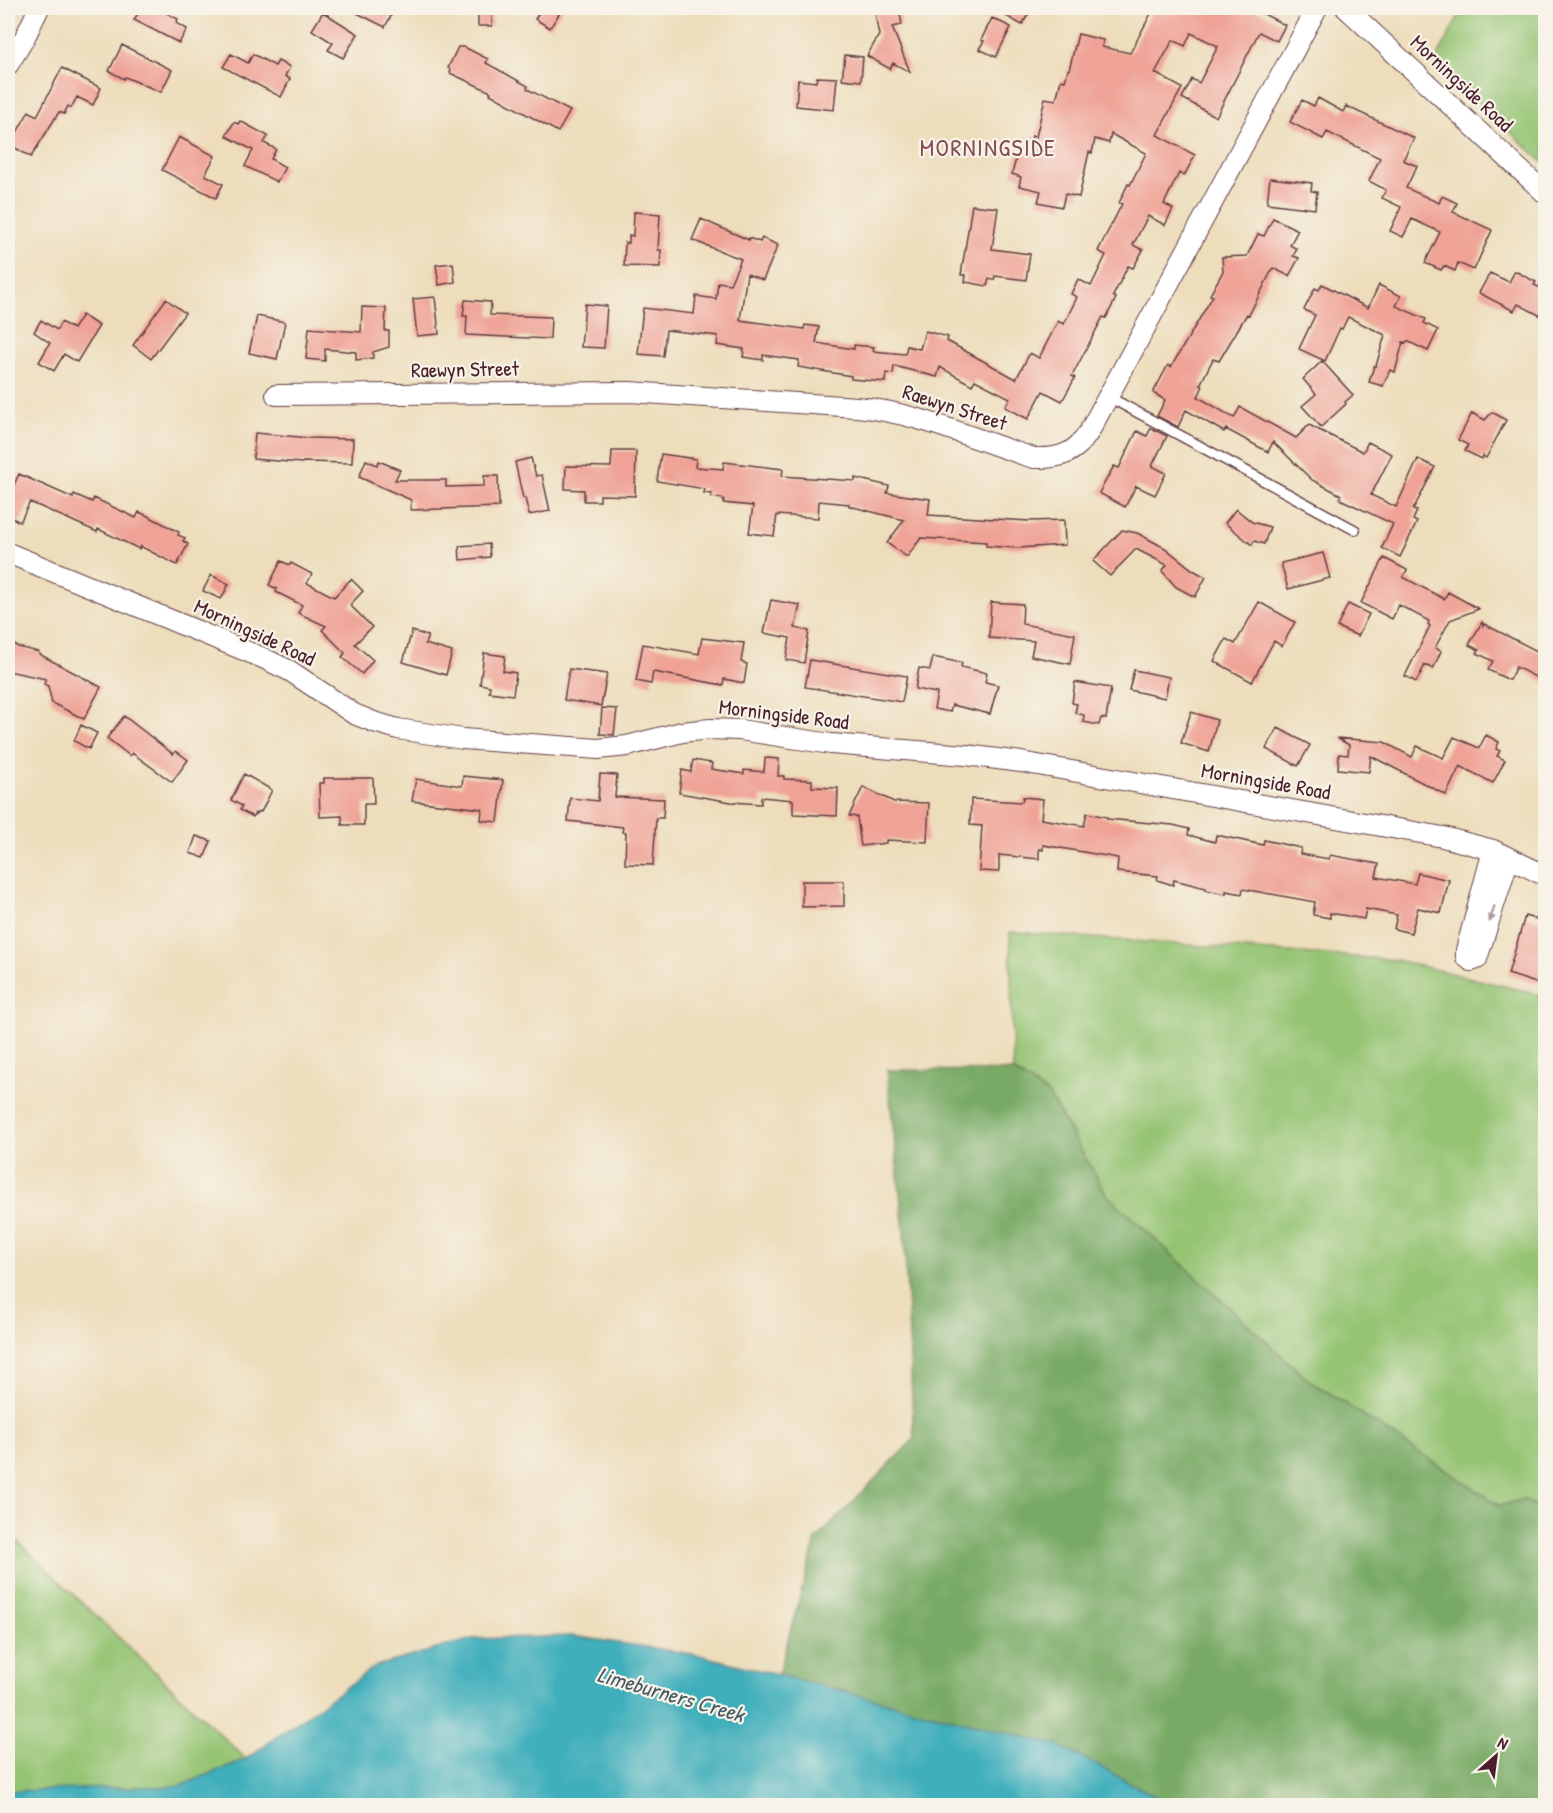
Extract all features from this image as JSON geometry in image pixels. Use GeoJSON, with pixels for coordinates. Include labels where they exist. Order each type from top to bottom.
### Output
{"type":"FeatureCollection","features":[{"type":"Feature","properties":{"kind":"street"},"geometry":{"type":"LineString","coordinates":[[8,65],[39,8]]}},
{"type":"Feature","properties":{"kind":"street","name":"Raewyn Street"},"geometry":{"type":"LineString","coordinates":[[276,395],[630,392],[857,407],[911,415],[1034,458],[1051,459],[1074,451],[1082,442],[1317,8]]}},
{"type":"Feature","properties":{"kind":"street","name":"Morningside Road"},"geometry":{"type":"LineString","coordinates":[[1346,8],[1545,194]]}},
{"type":"Feature","properties":{"kind":"street","name":"Morningside Road"},"geometry":{"type":"LineString","coordinates":[[8,553],[263,658],[290,671],[354,714],[398,729],[462,739],[598,749],[627,746],[682,732],[710,729],[740,730],[850,746],[966,755],[1021,762],[1467,842],[1501,854],[1545,876]]}},
{"type":"Feature","properties":{"kind":"lane"},"geometry":{"type":"LineString","coordinates":[[1107,396],[1355,530]]}},
{"type":"Feature","properties":{"kind":"green space"},"geometry":{"type":"Polygon","coordinates":[[[1463,8],[1545,8],[1545,164],[1435,62],[1463,8]]]}},
{"type":"Feature","properties":{"kind":"green space"},"geometry":{"type":"Polygon","coordinates":[[[1010,932],[1396,960],[1545,996],[1545,1512],[1523,1499],[1500,1506],[1306,1378],[1107,1195],[1048,1094],[1013,1071],[1010,932]]]}},
{"type":"Feature","properties":{"kind":"green space"},"geometry":{"type":"Polygon","coordinates":[[[887,1070],[1013,1071],[1048,1094],[1107,1195],[1306,1378],[1500,1506],[1523,1499],[1545,1512],[1545,1805],[1172,1805],[1060,1746],[778,1675],[816,1540],[914,1439],[904,1232],[887,1070]]]}},
{"type":"Feature","properties":{"kind":"green space"},"geometry":{"type":"Polygon","coordinates":[[[8,1532],[246,1759],[291,1726],[281,1805],[8,1805],[8,1532]]]}},
{"type":"Feature","properties":{"kind":"water","name":"Limeburners Creek"},"geometry":{"type":"Polygon","coordinates":[[[572,1636],[699,1655],[1060,1746],[1172,1805],[8,1805],[8,1792],[11,1791],[180,1786],[246,1759],[376,1666],[472,1639],[572,1636]]]}},
{"type":"Feature","properties":{"kind":"building"},"geometry":{"type":"Polygon","coordinates":[[[141,8],[157,8],[178,19],[176,23],[187,29],[179,43],[134,20],[141,8]]]}},
{"type":"Feature","properties":{"kind":"building"},"geometry":{"type":"Polygon","coordinates":[[[347,8],[395,8],[385,27],[347,8]]]}},
{"type":"Feature","properties":{"kind":"building"},"geometry":{"type":"Polygon","coordinates":[[[542,8],[563,8],[550,28],[535,19],[542,8]]]}},
{"type":"Feature","properties":{"kind":"building"},"geometry":{"type":"Polygon","coordinates":[[[874,8],[899,8],[902,25],[892,27],[910,72],[893,63],[890,69],[867,56],[879,35],[874,8]]]}},
{"type":"Feature","properties":{"kind":"building"},"geometry":{"type":"Polygon","coordinates":[[[992,8],[1032,8],[1022,25],[992,8]]]}},
{"type":"Feature","properties":{"kind":"building"},"geometry":{"type":"Polygon","coordinates":[[[1154,8],[1252,8],[1285,25],[1277,41],[1259,32],[1216,117],[1182,98],[1192,79],[1199,83],[1218,46],[1191,33],[1185,46],[1173,40],[1155,73],[1182,88],[1157,135],[1195,155],[1184,176],[1179,173],[1164,204],[1173,209],[1165,225],[1148,216],[1133,245],[1143,250],[1133,268],[1128,266],[1113,296],[1116,298],[1106,318],[1103,317],[1072,376],[1075,378],[1062,401],[1043,391],[1028,419],[1005,407],[1010,398],[975,380],[972,385],[940,367],[937,377],[894,366],[893,374],[886,373],[885,382],[851,379],[851,376],[798,367],[799,360],[763,355],[763,360],[743,357],[744,349],[717,345],[718,336],[666,330],[663,356],[638,354],[643,308],[694,314],[696,296],[716,299],[718,282],[730,284],[741,259],[692,240],[701,219],[749,240],[749,238],[760,242],[762,238],[778,245],[763,280],[747,274],[740,320],[804,329],[805,325],[819,327],[816,343],[854,349],[854,345],[874,347],[873,351],[905,354],[907,346],[920,349],[925,331],[948,337],[947,341],[1016,379],[1030,353],[1039,358],[1058,321],[1064,324],[1077,297],[1071,294],[1078,279],[1091,286],[1106,255],[1098,251],[1122,204],[1119,203],[1128,184],[1130,185],[1146,153],[1111,134],[1109,143],[1095,139],[1092,153],[1089,152],[1079,197],[1065,194],[1062,207],[1038,202],[1041,191],[1019,186],[1021,177],[1012,174],[1018,151],[1028,154],[1032,136],[1036,137],[1045,98],[1056,100],[1061,80],[1065,81],[1069,70],[1078,34],[1103,40],[1102,47],[1130,53],[1154,8]]]}},
{"type":"Feature","properties":{"kind":"building"},"geometry":{"type":"Polygon","coordinates":[[[478,11],[492,11],[492,26],[478,26],[478,11]]]}},
{"type":"Feature","properties":{"kind":"building"},"geometry":{"type":"Polygon","coordinates":[[[323,12],[358,34],[343,58],[328,50],[333,43],[312,30],[323,12]]]}},
{"type":"Feature","properties":{"kind":"building"},"geometry":{"type":"Polygon","coordinates":[[[992,18],[1011,27],[996,57],[979,49],[992,18]]]}},
{"type":"Feature","properties":{"kind":"building"},"geometry":{"type":"Polygon","coordinates":[[[122,45],[172,70],[161,92],[125,77],[124,79],[109,71],[122,45]]]}},
{"type":"Feature","properties":{"kind":"building"},"geometry":{"type":"Polygon","coordinates":[[[458,47],[464,47],[488,59],[486,63],[528,86],[527,89],[570,111],[558,132],[490,94],[491,92],[450,73],[451,70],[448,68],[458,47]]]}},
{"type":"Feature","properties":{"kind":"building"},"geometry":{"type":"Polygon","coordinates":[[[231,54],[248,63],[253,54],[275,66],[278,61],[290,67],[285,76],[290,79],[281,97],[223,67],[231,54]]]}},
{"type":"Feature","properties":{"kind":"building"},"geometry":{"type":"Polygon","coordinates":[[[845,55],[863,57],[861,81],[842,79],[845,55]]]}},
{"type":"Feature","properties":{"kind":"building"},"geometry":{"type":"Polygon","coordinates":[[[62,68],[101,88],[93,105],[77,97],[71,108],[68,106],[64,114],[59,112],[31,157],[10,145],[29,111],[37,116],[62,68]]]}},
{"type":"Feature","properties":{"kind":"building"},"geometry":{"type":"Polygon","coordinates":[[[817,77],[837,78],[834,110],[796,106],[798,80],[816,82],[817,77]]]}},
{"type":"Feature","properties":{"kind":"building"},"geometry":{"type":"Polygon","coordinates":[[[1318,98],[1343,112],[1346,106],[1414,138],[1403,160],[1417,166],[1406,188],[1439,203],[1442,196],[1457,203],[1453,212],[1492,230],[1474,270],[1458,263],[1455,271],[1444,266],[1441,270],[1425,263],[1440,232],[1412,219],[1403,237],[1390,231],[1401,207],[1382,198],[1386,190],[1369,181],[1380,158],[1327,132],[1323,139],[1290,122],[1302,100],[1314,106],[1318,98]]]}},
{"type":"Feature","properties":{"kind":"building"},"geometry":{"type":"Polygon","coordinates":[[[240,121],[268,136],[264,143],[276,149],[271,159],[285,167],[277,182],[245,166],[253,150],[226,136],[234,122],[238,124],[240,121]]]}},
{"type":"Feature","properties":{"kind":"building"},"geometry":{"type":"Polygon","coordinates":[[[179,137],[215,156],[205,175],[223,184],[216,198],[162,170],[179,137]]]}},
{"type":"Feature","properties":{"kind":"building"},"geometry":{"type":"Polygon","coordinates":[[[1270,178],[1312,183],[1311,191],[1317,192],[1315,209],[1267,203],[1270,178]]]}},
{"type":"Feature","properties":{"kind":"building"},"geometry":{"type":"Polygon","coordinates":[[[972,205],[998,208],[992,249],[1030,254],[1026,280],[995,276],[994,280],[989,279],[987,286],[965,282],[966,275],[961,275],[972,205]]]}},
{"type":"Feature","properties":{"kind":"building"},"geometry":{"type":"Polygon","coordinates":[[[634,212],[660,214],[658,250],[661,250],[660,267],[624,266],[625,242],[629,243],[629,235],[633,236],[634,212]]]}},
{"type":"Feature","properties":{"kind":"building"},"geometry":{"type":"Polygon","coordinates":[[[1273,218],[1298,230],[1290,245],[1297,249],[1293,256],[1299,258],[1289,276],[1273,268],[1249,315],[1247,314],[1219,361],[1213,359],[1200,385],[1203,386],[1198,397],[1234,418],[1240,407],[1296,438],[1309,425],[1363,452],[1368,442],[1392,454],[1371,495],[1396,507],[1418,459],[1435,467],[1413,510],[1417,511],[1413,520],[1417,522],[1400,557],[1382,548],[1393,524],[1340,499],[1341,495],[1312,480],[1273,442],[1268,452],[1226,429],[1224,432],[1186,410],[1178,427],[1157,416],[1165,400],[1153,393],[1168,365],[1171,367],[1213,296],[1210,295],[1223,271],[1222,257],[1247,256],[1258,234],[1264,236],[1273,218]]]}},
{"type":"Feature","properties":{"kind":"building"},"geometry":{"type":"Polygon","coordinates":[[[453,263],[455,282],[439,285],[436,265],[453,263]]]}},
{"type":"Feature","properties":{"kind":"building"},"geometry":{"type":"Polygon","coordinates":[[[1515,271],[1536,282],[1534,285],[1545,290],[1545,318],[1518,304],[1514,311],[1479,293],[1490,273],[1509,282],[1515,271]]]}},
{"type":"Feature","properties":{"kind":"building"},"geometry":{"type":"Polygon","coordinates":[[[1322,284],[1368,308],[1379,285],[1401,296],[1396,306],[1426,319],[1424,323],[1438,330],[1428,351],[1407,341],[1403,342],[1395,372],[1390,370],[1383,386],[1369,382],[1385,335],[1348,317],[1342,329],[1340,328],[1325,361],[1299,349],[1315,315],[1304,310],[1315,288],[1319,290],[1322,284]]]}},
{"type":"Feature","properties":{"kind":"building"},"geometry":{"type":"Polygon","coordinates":[[[435,297],[439,334],[417,336],[413,299],[435,297]]]}},
{"type":"Feature","properties":{"kind":"building"},"geometry":{"type":"Polygon","coordinates":[[[166,299],[185,313],[151,359],[133,345],[166,299]]]}},
{"type":"Feature","properties":{"kind":"building"},"geometry":{"type":"Polygon","coordinates":[[[465,300],[491,302],[490,315],[551,317],[550,339],[466,335],[467,316],[463,316],[465,300]]]}},
{"type":"Feature","properties":{"kind":"building"},"geometry":{"type":"Polygon","coordinates":[[[585,304],[607,306],[604,348],[581,347],[585,304]]]}},
{"type":"Feature","properties":{"kind":"building"},"geometry":{"type":"Polygon","coordinates":[[[362,307],[386,308],[385,331],[389,331],[389,347],[373,352],[373,358],[356,360],[356,352],[325,349],[325,361],[306,359],[309,328],[361,332],[362,307]]]}},
{"type":"Feature","properties":{"kind":"building"},"geometry":{"type":"Polygon","coordinates":[[[82,315],[99,326],[77,362],[64,354],[54,371],[39,362],[50,343],[34,332],[41,320],[57,330],[61,322],[73,329],[82,315]]]}},
{"type":"Feature","properties":{"kind":"building"},"geometry":{"type":"Polygon","coordinates":[[[257,316],[285,322],[277,359],[249,353],[257,316]]]}},
{"type":"Feature","properties":{"kind":"building"},"geometry":{"type":"Polygon","coordinates":[[[1322,361],[1353,395],[1321,427],[1302,406],[1316,394],[1303,379],[1322,361]]]}},
{"type":"Feature","properties":{"kind":"building"},"geometry":{"type":"Polygon","coordinates":[[[1492,412],[1506,420],[1486,458],[1483,456],[1482,459],[1465,451],[1468,445],[1458,440],[1472,413],[1485,420],[1492,412]]]}},
{"type":"Feature","properties":{"kind":"building"},"geometry":{"type":"Polygon","coordinates":[[[1151,428],[1167,436],[1152,466],[1166,473],[1155,495],[1136,486],[1125,507],[1099,493],[1114,466],[1119,468],[1137,431],[1147,436],[1151,428]]]}},
{"type":"Feature","properties":{"kind":"building"},"geometry":{"type":"Polygon","coordinates":[[[255,433],[353,439],[352,463],[302,463],[253,459],[255,433]]]}},
{"type":"Feature","properties":{"kind":"building"},"geometry":{"type":"Polygon","coordinates":[[[612,451],[636,451],[635,496],[600,495],[600,501],[584,501],[584,490],[565,489],[566,466],[611,467],[612,451]]]}},
{"type":"Feature","properties":{"kind":"building"},"geometry":{"type":"Polygon","coordinates":[[[661,454],[696,459],[695,467],[723,469],[724,462],[783,469],[782,476],[855,481],[855,478],[889,486],[887,493],[930,499],[928,515],[1029,521],[1064,520],[1065,545],[1018,548],[986,546],[986,542],[921,538],[907,557],[887,543],[904,520],[849,506],[849,504],[819,501],[818,518],[777,515],[774,536],[749,533],[753,506],[723,503],[724,499],[711,497],[712,494],[704,493],[705,489],[657,481],[661,454]]]}},
{"type":"Feature","properties":{"kind":"building"},"geometry":{"type":"Polygon","coordinates":[[[531,458],[536,476],[542,475],[550,511],[529,515],[515,462],[531,458]]]}},
{"type":"Feature","properties":{"kind":"building"},"geometry":{"type":"Polygon","coordinates":[[[366,460],[377,465],[379,461],[400,470],[395,480],[446,480],[446,487],[484,486],[484,476],[498,476],[499,507],[411,510],[411,500],[359,477],[366,460]]]}},
{"type":"Feature","properties":{"kind":"building"},"geometry":{"type":"Polygon","coordinates":[[[19,474],[73,498],[74,494],[92,502],[94,498],[136,518],[139,512],[179,532],[178,535],[185,538],[183,541],[188,544],[177,565],[140,546],[139,549],[98,529],[97,532],[30,502],[20,522],[8,516],[8,498],[19,474]]]}},
{"type":"Feature","properties":{"kind":"building"},"geometry":{"type":"Polygon","coordinates":[[[1236,509],[1252,522],[1270,527],[1264,544],[1254,541],[1252,545],[1225,523],[1236,509]]]}},
{"type":"Feature","properties":{"kind":"building"},"geometry":{"type":"Polygon","coordinates":[[[1122,530],[1137,533],[1165,548],[1206,577],[1195,597],[1176,587],[1162,571],[1167,565],[1136,549],[1110,576],[1093,561],[1122,530]]]}},
{"type":"Feature","properties":{"kind":"building"},"geometry":{"type":"Polygon","coordinates":[[[489,544],[490,557],[460,560],[459,546],[489,544]]]}},
{"type":"Feature","properties":{"kind":"building"},"geometry":{"type":"Polygon","coordinates":[[[1323,553],[1330,578],[1288,589],[1281,563],[1323,553]]]}},
{"type":"Feature","properties":{"kind":"building"},"geometry":{"type":"Polygon","coordinates":[[[1384,558],[1407,570],[1403,577],[1444,599],[1448,592],[1479,609],[1450,620],[1435,648],[1441,651],[1433,669],[1425,665],[1416,682],[1405,676],[1430,626],[1429,621],[1399,605],[1392,619],[1361,603],[1384,558]]]}},
{"type":"Feature","properties":{"kind":"building"},"geometry":{"type":"Polygon","coordinates":[[[281,561],[290,565],[291,563],[312,574],[307,583],[334,597],[351,579],[363,591],[350,605],[372,627],[355,644],[373,660],[362,674],[342,657],[345,653],[322,630],[326,626],[298,613],[302,605],[276,592],[277,589],[269,585],[281,561]]]}},
{"type":"Feature","properties":{"kind":"building"},"geometry":{"type":"Polygon","coordinates":[[[211,575],[229,584],[221,599],[203,591],[211,575]]]}},
{"type":"Feature","properties":{"kind":"building"},"geometry":{"type":"Polygon","coordinates":[[[771,600],[800,605],[795,628],[809,631],[804,663],[786,660],[790,638],[764,633],[771,600]]]}},
{"type":"Feature","properties":{"kind":"building"},"geometry":{"type":"Polygon","coordinates":[[[991,602],[1023,604],[1022,624],[1075,634],[1070,664],[1031,656],[1034,641],[989,638],[991,602]]]}},
{"type":"Feature","properties":{"kind":"building"},"geometry":{"type":"Polygon","coordinates":[[[1259,602],[1295,622],[1282,646],[1274,641],[1252,682],[1214,661],[1226,639],[1235,644],[1259,602]]]}},
{"type":"Feature","properties":{"kind":"building"},"geometry":{"type":"Polygon","coordinates":[[[1348,604],[1369,614],[1358,636],[1337,627],[1348,604]]]}},
{"type":"Feature","properties":{"kind":"building"},"geometry":{"type":"Polygon","coordinates":[[[1482,622],[1483,626],[1484,624],[1545,655],[1545,682],[1516,667],[1509,680],[1488,670],[1493,661],[1477,653],[1479,650],[1469,645],[1482,622]]]}},
{"type":"Feature","properties":{"kind":"building"},"geometry":{"type":"Polygon","coordinates":[[[412,631],[428,636],[425,644],[452,652],[446,675],[403,662],[412,631]]]}},
{"type":"Feature","properties":{"kind":"building"},"geometry":{"type":"Polygon","coordinates":[[[702,638],[744,643],[741,662],[747,664],[744,683],[724,679],[723,685],[653,672],[651,684],[636,681],[643,644],[699,654],[702,638]]]}},
{"type":"Feature","properties":{"kind":"building"},"geometry":{"type":"Polygon","coordinates":[[[8,641],[18,647],[39,652],[101,687],[84,719],[52,703],[48,686],[44,684],[46,679],[8,671],[8,641]]]}},
{"type":"Feature","properties":{"kind":"building"},"geometry":{"type":"Polygon","coordinates":[[[484,653],[505,656],[503,671],[516,673],[513,695],[489,692],[490,686],[480,684],[484,653]]]}},
{"type":"Feature","properties":{"kind":"building"},"geometry":{"type":"Polygon","coordinates":[[[933,657],[962,663],[961,667],[987,673],[985,682],[998,685],[990,714],[952,705],[950,712],[934,709],[937,693],[915,689],[919,668],[930,670],[933,657]]]}},
{"type":"Feature","properties":{"kind":"building"},"geometry":{"type":"Polygon","coordinates":[[[810,660],[907,676],[902,702],[805,687],[810,660]]]}},
{"type":"Feature","properties":{"kind":"building"},"geometry":{"type":"Polygon","coordinates":[[[569,669],[607,674],[601,706],[564,700],[569,669]]]}},
{"type":"Feature","properties":{"kind":"building"},"geometry":{"type":"Polygon","coordinates":[[[1134,670],[1169,677],[1165,698],[1129,690],[1134,670]]]}},
{"type":"Feature","properties":{"kind":"building"},"geometry":{"type":"Polygon","coordinates":[[[1075,682],[1111,688],[1106,719],[1101,718],[1099,725],[1083,722],[1084,715],[1075,713],[1077,704],[1072,703],[1075,682]]]}},
{"type":"Feature","properties":{"kind":"building"},"geometry":{"type":"Polygon","coordinates":[[[602,708],[617,709],[614,735],[600,734],[602,708]]]}},
{"type":"Feature","properties":{"kind":"building"},"geometry":{"type":"Polygon","coordinates":[[[1191,712],[1217,720],[1209,752],[1181,743],[1191,712]]]}},
{"type":"Feature","properties":{"kind":"building"},"geometry":{"type":"Polygon","coordinates":[[[124,716],[173,754],[176,751],[188,760],[172,782],[132,753],[130,756],[107,738],[124,716]]]}},
{"type":"Feature","properties":{"kind":"building"},"geometry":{"type":"Polygon","coordinates":[[[81,725],[97,733],[89,749],[74,741],[81,725]]]}},
{"type":"Feature","properties":{"kind":"building"},"geometry":{"type":"Polygon","coordinates":[[[1278,728],[1310,745],[1298,766],[1266,749],[1278,728]]]}},
{"type":"Feature","properties":{"kind":"building"},"geometry":{"type":"Polygon","coordinates":[[[1486,735],[1499,742],[1496,749],[1500,751],[1497,756],[1505,760],[1493,783],[1460,766],[1446,795],[1371,756],[1369,772],[1338,769],[1339,754],[1348,755],[1349,745],[1337,738],[1384,742],[1412,757],[1417,746],[1443,758],[1454,737],[1479,748],[1486,735]]]}},
{"type":"Feature","properties":{"kind":"building"},"geometry":{"type":"Polygon","coordinates":[[[765,758],[779,759],[778,776],[784,776],[784,779],[812,780],[812,787],[838,788],[837,816],[793,814],[793,800],[761,797],[761,804],[731,802],[679,793],[682,770],[691,772],[693,760],[712,763],[711,769],[744,774],[744,770],[764,772],[765,758]]]}},
{"type":"Feature","properties":{"kind":"building"},"geometry":{"type":"Polygon","coordinates":[[[244,774],[272,790],[261,812],[255,813],[253,817],[240,810],[242,806],[231,800],[244,774]]]}},
{"type":"Feature","properties":{"kind":"building"},"geometry":{"type":"Polygon","coordinates":[[[600,774],[617,775],[615,797],[664,799],[663,818],[656,818],[653,865],[625,864],[626,832],[622,832],[623,827],[568,821],[570,798],[598,801],[600,774]]]}},
{"type":"Feature","properties":{"kind":"building"},"geometry":{"type":"Polygon","coordinates":[[[463,776],[503,780],[498,822],[481,820],[482,809],[412,801],[416,779],[462,786],[463,776]]]}},
{"type":"Feature","properties":{"kind":"building"},"geometry":{"type":"Polygon","coordinates":[[[324,778],[373,778],[374,804],[364,804],[364,825],[342,825],[342,816],[320,817],[319,783],[324,783],[324,778]]]}},
{"type":"Feature","properties":{"kind":"building"},"geometry":{"type":"Polygon","coordinates":[[[863,787],[894,802],[929,803],[927,842],[886,840],[886,843],[861,846],[857,817],[849,816],[863,787]]]}},
{"type":"Feature","properties":{"kind":"building"},"geometry":{"type":"Polygon","coordinates":[[[1023,797],[1043,799],[1041,819],[1084,826],[1087,813],[1107,817],[1107,819],[1173,825],[1189,829],[1188,835],[1215,842],[1216,835],[1263,845],[1264,840],[1301,848],[1300,854],[1329,859],[1330,855],[1379,864],[1376,877],[1415,884],[1418,873],[1449,880],[1441,913],[1418,908],[1411,933],[1394,929],[1397,915],[1366,909],[1364,919],[1330,913],[1330,918],[1313,915],[1315,902],[1243,889],[1242,894],[1226,891],[1226,894],[1174,880],[1173,885],[1157,880],[1158,876],[1117,872],[1118,858],[1043,845],[1043,850],[1039,849],[1039,859],[999,855],[999,872],[979,871],[982,826],[970,825],[971,799],[1022,802],[1023,797]]]}},
{"type":"Feature","properties":{"kind":"building"},"geometry":{"type":"Polygon","coordinates":[[[196,836],[211,841],[204,858],[190,853],[196,836]]]}},
{"type":"Feature","properties":{"kind":"building"},"geometry":{"type":"Polygon","coordinates":[[[802,881],[844,881],[844,906],[802,907],[802,881]]]}},
{"type":"Feature","properties":{"kind":"building"},"geometry":{"type":"Polygon","coordinates":[[[1525,916],[1545,922],[1545,941],[1540,960],[1545,962],[1539,984],[1508,974],[1525,916]]]}},
{"type":"Feature","properties":{"kind":"district","name":"MORNINGSIDE"},"geometry":{"type":"Point","coordinates":[988,147]}}]}
